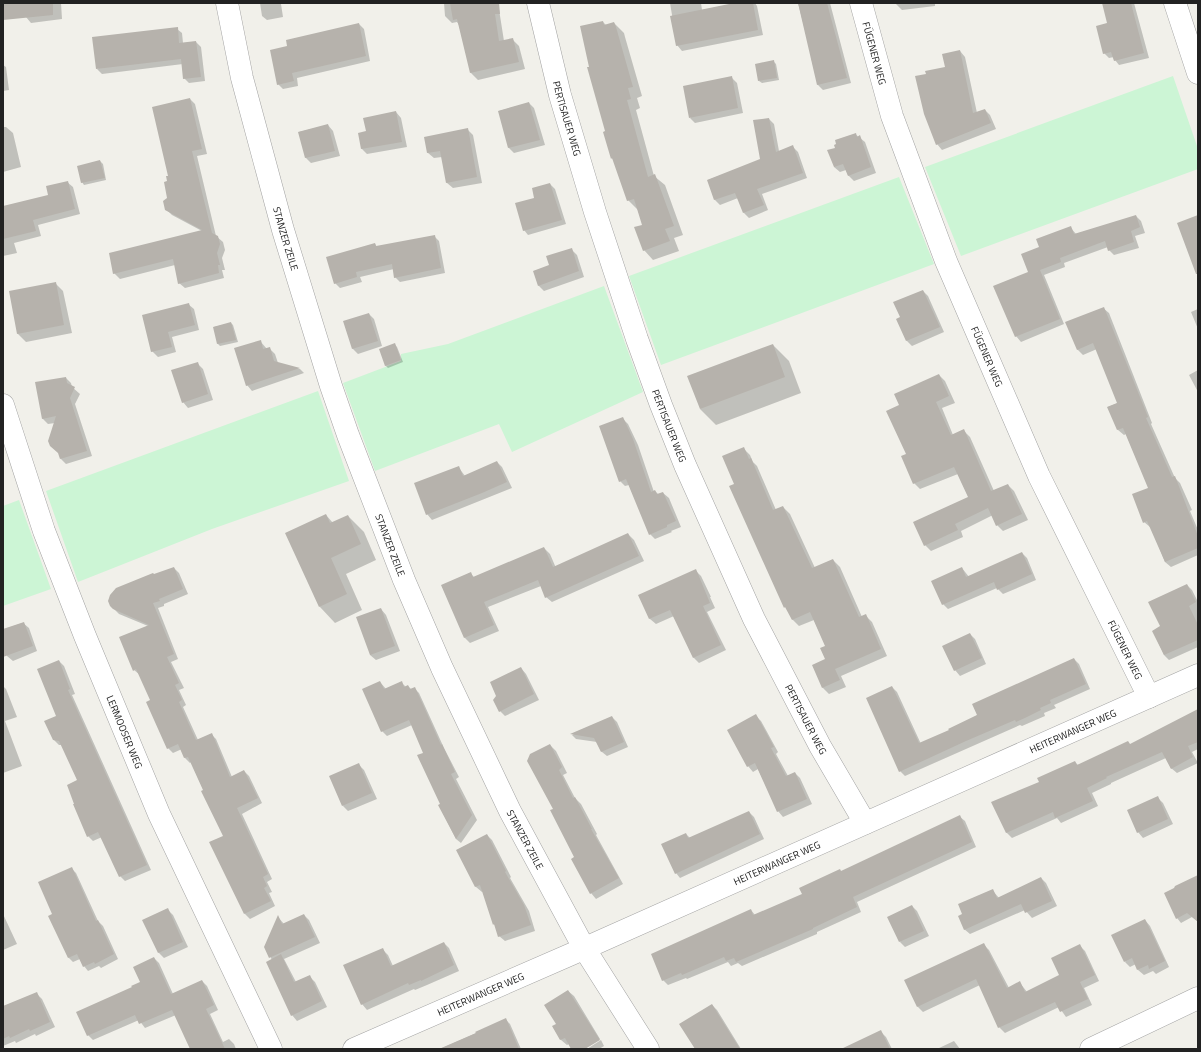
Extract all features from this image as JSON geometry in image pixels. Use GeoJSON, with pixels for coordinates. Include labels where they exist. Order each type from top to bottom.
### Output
{"type":"FeatureCollection","features":[{"type":"Feature","properties":{"kind":"street","name":"STANZER ZEILE"},"geometry":{"type":"LineString","coordinates":[[227,3],[242,78],[283,230],[331,386],[348,435],[404,580],[442,668],[510,811],[584,948],[648,1049]]}},
{"type":"Feature","properties":{"kind":"street","name":"PERTISAUER WEG"},"geometry":{"type":"LineString","coordinates":[[538,3],[560,95],[595,212],[637,339],[685,465],[754,619],[820,746],[865,823]]}},
{"type":"Feature","properties":{"kind":"street","name":"FÜGENER WEG"},"geometry":{"type":"LineString","coordinates":[[861,3],[892,116],[946,261],[1039,476],[1149,697]]}},
{"type":"Feature","properties":{"kind":"street"},"geometry":{"type":"LineString","coordinates":[[1175,3],[1198,73]]}},
{"type":"Feature","properties":{"kind":"street","name":"LERMOOSER WEG"},"geometry":{"type":"LineString","coordinates":[[3,405],[44,531],[85,636],[158,814],[271,1049]]}},
{"type":"Feature","properties":{"kind":"street","name":"HEITERWANGER WEG"},"geometry":{"type":"LineString","coordinates":[[354,1049],[1198,675]]}},
{"type":"Feature","properties":{"kind":"street"},"geometry":{"type":"LineString","coordinates":[[1091,1049],[1198,998]]}},
{"type":"Feature","properties":{"kind":"green space"},"geometry":{"type":"Polygon","coordinates":[[[1173,76],[1198,149],[1198,169],[961,256],[925,167],[1173,76]]]}},
{"type":"Feature","properties":{"kind":"green space"},"geometry":{"type":"Polygon","coordinates":[[[899,177],[934,264],[661,365],[629,276],[899,177]]]}},
{"type":"Feature","properties":{"kind":"green space"},"geometry":{"type":"Polygon","coordinates":[[[604,286],[643,392],[512,452],[499,424],[375,471],[343,383],[401,361],[401,354],[448,344],[604,286]]]}},
{"type":"Feature","properties":{"kind":"green space"},"geometry":{"type":"Polygon","coordinates":[[[318,391],[349,481],[212,529],[78,582],[46,491],[318,391]]]}},
{"type":"Feature","properties":{"kind":"green space"},"geometry":{"type":"Polygon","coordinates":[[[19,500],[51,589],[3,606],[3,506],[19,500]]]}},
{"type":"Feature","properties":{"kind":"building"},"geometry":{"type":"Polygon","coordinates":[[[3,3],[53,3],[53,15],[3,20],[3,3]]]}},
{"type":"Feature","properties":{"kind":"building"},"geometry":{"type":"Polygon","coordinates":[[[450,3],[499,3],[500,14],[495,14],[499,41],[513,38],[519,62],[470,73],[457,19],[453,20],[450,3]]]}},
{"type":"Feature","properties":{"kind":"building"},"geometry":{"type":"Polygon","coordinates":[[[734,3],[753,3],[758,30],[676,46],[670,16],[734,3]]]}},
{"type":"Feature","properties":{"kind":"building"},"geometry":{"type":"Polygon","coordinates":[[[798,3],[827,3],[847,78],[817,85],[798,3]]]}},
{"type":"Feature","properties":{"kind":"building"},"geometry":{"type":"Polygon","coordinates":[[[1102,3],[1131,3],[1144,53],[1114,61],[1111,52],[1103,54],[1096,26],[1107,23],[1102,3]]]}},
{"type":"Feature","properties":{"kind":"building"},"geometry":{"type":"Polygon","coordinates":[[[603,21],[604,25],[614,22],[616,27],[633,87],[628,88],[631,99],[627,100],[648,177],[655,174],[674,226],[665,229],[670,241],[643,251],[634,227],[642,225],[634,199],[627,201],[612,158],[611,159],[603,132],[605,131],[587,67],[589,67],[580,26],[603,21]]]}},
{"type":"Feature","properties":{"kind":"building"},"geometry":{"type":"Polygon","coordinates":[[[359,23],[366,56],[292,73],[294,81],[277,85],[270,50],[287,46],[286,40],[359,23]]]}},
{"type":"Feature","properties":{"kind":"building"},"geometry":{"type":"Polygon","coordinates":[[[178,27],[179,43],[196,41],[201,77],[183,79],[181,59],[96,69],[92,37],[178,27]]]}},
{"type":"Feature","properties":{"kind":"building"},"geometry":{"type":"Polygon","coordinates":[[[960,50],[973,113],[985,109],[991,123],[936,145],[924,114],[915,76],[926,74],[925,71],[945,67],[942,54],[960,50]]]}},
{"type":"Feature","properties":{"kind":"building"},"geometry":{"type":"Polygon","coordinates":[[[774,60],[777,78],[758,81],[755,64],[774,60]]]}},
{"type":"Feature","properties":{"kind":"building"},"geometry":{"type":"Polygon","coordinates":[[[732,76],[738,108],[689,118],[683,86],[732,76]]]}},
{"type":"Feature","properties":{"kind":"building"},"geometry":{"type":"Polygon","coordinates":[[[190,98],[202,149],[192,151],[212,233],[218,236],[220,244],[217,253],[220,265],[218,265],[219,273],[178,284],[173,259],[113,274],[109,253],[202,230],[165,210],[163,201],[167,198],[164,182],[167,181],[166,176],[168,176],[152,107],[190,98]]]}},
{"type":"Feature","properties":{"kind":"building"},"geometry":{"type":"Polygon","coordinates":[[[529,102],[540,140],[508,148],[498,111],[529,102]]]}},
{"type":"Feature","properties":{"kind":"building"},"geometry":{"type":"Polygon","coordinates":[[[396,111],[402,142],[361,149],[358,133],[366,131],[363,118],[396,111]]]}},
{"type":"Feature","properties":{"kind":"building"},"geometry":{"type":"Polygon","coordinates":[[[769,118],[776,152],[793,145],[803,173],[757,189],[764,205],[743,213],[735,193],[714,200],[707,180],[760,159],[753,120],[769,118]]]}},
{"type":"Feature","properties":{"kind":"building"},"geometry":{"type":"Polygon","coordinates":[[[328,124],[335,151],[305,158],[298,132],[328,124]]]}},
{"type":"Feature","properties":{"kind":"building"},"geometry":{"type":"Polygon","coordinates":[[[468,128],[477,177],[446,183],[440,151],[427,153],[424,137],[468,128]]]}},
{"type":"Feature","properties":{"kind":"building"},"geometry":{"type":"Polygon","coordinates":[[[856,133],[857,137],[860,135],[871,167],[848,176],[843,164],[834,167],[827,150],[835,148],[835,140],[856,133]]]}},
{"type":"Feature","properties":{"kind":"building"},"geometry":{"type":"Polygon","coordinates":[[[100,160],[105,178],[81,183],[77,166],[100,160]]]}},
{"type":"Feature","properties":{"kind":"building"},"geometry":{"type":"Polygon","coordinates":[[[68,181],[75,209],[33,220],[36,231],[3,239],[3,206],[48,195],[46,186],[68,181]]]}},
{"type":"Feature","properties":{"kind":"building"},"geometry":{"type":"Polygon","coordinates":[[[550,183],[562,220],[523,231],[515,203],[534,198],[532,188],[550,183]]]}},
{"type":"Feature","properties":{"kind":"building"},"geometry":{"type":"Polygon","coordinates":[[[1136,215],[1140,227],[1131,231],[1134,242],[1108,251],[1105,241],[1060,258],[1061,262],[1040,270],[1060,319],[1015,337],[993,286],[1028,272],[1021,254],[1039,247],[1036,239],[1071,226],[1074,234],[1136,215]]]}},
{"type":"Feature","properties":{"kind":"building"},"geometry":{"type":"Polygon","coordinates":[[[1198,215],[1198,274],[1196,274],[1177,223],[1198,215]]]}},
{"type":"Feature","properties":{"kind":"building"},"geometry":{"type":"Polygon","coordinates":[[[435,235],[441,268],[394,278],[392,264],[356,272],[357,277],[334,284],[326,257],[375,243],[376,246],[435,235]]]}},
{"type":"Feature","properties":{"kind":"building"},"geometry":{"type":"Polygon","coordinates":[[[572,248],[579,271],[538,286],[533,271],[549,265],[546,256],[572,248]]]}},
{"type":"Feature","properties":{"kind":"building"},"geometry":{"type":"Polygon","coordinates":[[[56,282],[64,325],[17,334],[9,291],[56,282]]]}},
{"type":"Feature","properties":{"kind":"building"},"geometry":{"type":"Polygon","coordinates":[[[923,290],[940,327],[906,341],[896,319],[900,317],[893,302],[923,290]]]}},
{"type":"Feature","properties":{"kind":"building"},"geometry":{"type":"Polygon","coordinates":[[[189,303],[195,325],[168,332],[172,347],[151,352],[142,315],[189,303]]]}},
{"type":"Feature","properties":{"kind":"building"},"geometry":{"type":"Polygon","coordinates":[[[1104,307],[1148,417],[1146,418],[1172,477],[1175,476],[1198,536],[1198,548],[1165,562],[1147,521],[1143,523],[1132,494],[1148,488],[1123,428],[1117,430],[1107,407],[1117,403],[1093,343],[1077,350],[1065,322],[1104,307]]]}},
{"type":"Feature","properties":{"kind":"building"},"geometry":{"type":"Polygon","coordinates":[[[369,313],[378,341],[352,349],[343,321],[369,313]]]}},
{"type":"Feature","properties":{"kind":"building"},"geometry":{"type":"Polygon","coordinates":[[[231,322],[236,340],[217,344],[213,327],[231,322]]]}},
{"type":"Feature","properties":{"kind":"building"},"geometry":{"type":"Polygon","coordinates":[[[261,340],[263,349],[270,347],[274,361],[300,368],[246,386],[234,348],[261,340]]]}},
{"type":"Feature","properties":{"kind":"building"},"geometry":{"type":"Polygon","coordinates":[[[395,343],[401,360],[385,366],[379,349],[395,343]]]}},
{"type":"Feature","properties":{"kind":"building"},"geometry":{"type":"Polygon","coordinates":[[[773,344],[785,377],[700,409],[687,376],[773,344]]]}},
{"type":"Feature","properties":{"kind":"building"},"geometry":{"type":"Polygon","coordinates":[[[198,362],[208,394],[182,403],[171,370],[198,362]]]}},
{"type":"Feature","properties":{"kind":"building"},"geometry":{"type":"Polygon","coordinates":[[[939,374],[949,396],[936,402],[951,435],[964,429],[991,491],[1008,484],[1022,514],[996,526],[988,508],[955,524],[958,530],[924,546],[913,522],[968,497],[954,467],[913,484],[901,456],[906,454],[886,411],[899,405],[894,394],[939,374]]]}},
{"type":"Feature","properties":{"kind":"building"},"geometry":{"type":"Polygon","coordinates":[[[66,377],[67,383],[75,387],[70,398],[87,451],[60,459],[58,453],[50,446],[48,441],[56,416],[42,419],[35,382],[66,377]]]}},
{"type":"Feature","properties":{"kind":"building"},"geometry":{"type":"Polygon","coordinates":[[[623,417],[633,439],[651,492],[655,490],[657,494],[663,492],[676,521],[649,535],[626,479],[619,482],[599,426],[623,417]]]}},
{"type":"Feature","properties":{"kind":"building"},"geometry":{"type":"Polygon","coordinates":[[[744,447],[749,459],[751,458],[773,510],[783,506],[812,568],[833,559],[859,617],[866,614],[881,649],[835,669],[840,680],[822,688],[812,665],[825,659],[820,648],[825,646],[810,612],[792,620],[785,607],[784,608],[729,486],[734,484],[722,456],[744,447]]]}},
{"type":"Feature","properties":{"kind":"building"},"geometry":{"type":"Polygon","coordinates":[[[497,461],[507,482],[426,515],[414,483],[459,466],[463,476],[497,461]]]}},
{"type":"Feature","properties":{"kind":"building"},"geometry":{"type":"Polygon","coordinates":[[[326,514],[330,523],[348,515],[361,544],[331,558],[347,594],[319,607],[285,533],[326,514]]]}},
{"type":"Feature","properties":{"kind":"building"},"geometry":{"type":"Polygon","coordinates":[[[628,533],[639,556],[545,598],[538,580],[484,602],[494,625],[464,638],[441,585],[471,572],[473,577],[544,547],[553,567],[628,533]]]}},
{"type":"Feature","properties":{"kind":"building"},"geometry":{"type":"Polygon","coordinates":[[[1022,552],[1032,574],[997,590],[994,582],[942,605],[931,581],[962,567],[966,577],[1022,552]]]}},
{"type":"Feature","properties":{"kind":"building"},"geometry":{"type":"Polygon","coordinates":[[[174,567],[183,589],[153,603],[174,654],[167,657],[179,683],[175,685],[182,700],[179,702],[196,740],[212,733],[230,777],[244,770],[258,798],[237,808],[268,874],[263,877],[267,886],[264,888],[271,901],[244,914],[209,842],[223,836],[201,791],[203,790],[188,757],[184,758],[178,744],[167,749],[146,702],[150,700],[136,669],[133,671],[119,637],[149,625],[113,609],[108,601],[110,595],[116,588],[153,573],[154,574],[174,567]]]}},
{"type":"Feature","properties":{"kind":"building"},"geometry":{"type":"Polygon","coordinates":[[[696,569],[710,603],[703,606],[721,645],[693,658],[670,610],[649,619],[638,595],[696,569]]]}},
{"type":"Feature","properties":{"kind":"building"},"geometry":{"type":"Polygon","coordinates":[[[1187,584],[1196,602],[1189,606],[1198,625],[1198,640],[1164,655],[1152,631],[1160,626],[1148,602],[1187,584]]]}},
{"type":"Feature","properties":{"kind":"building"},"geometry":{"type":"Polygon","coordinates":[[[381,608],[395,646],[370,655],[356,617],[381,608]]]}},
{"type":"Feature","properties":{"kind":"building"},"geometry":{"type":"Polygon","coordinates":[[[24,622],[33,646],[3,657],[3,629],[24,622]]]}},
{"type":"Feature","properties":{"kind":"building"},"geometry":{"type":"Polygon","coordinates":[[[970,633],[982,658],[954,671],[942,646],[970,633]]]}},
{"type":"Feature","properties":{"kind":"building"},"geometry":{"type":"Polygon","coordinates":[[[1074,658],[1086,684],[1050,700],[1051,703],[1040,708],[1041,710],[1027,717],[1016,722],[1015,720],[966,741],[899,772],[866,698],[892,686],[919,743],[949,730],[948,729],[977,715],[972,704],[1074,658]]]}},
{"type":"Feature","properties":{"kind":"building"},"geometry":{"type":"Polygon","coordinates":[[[59,660],[70,689],[68,690],[147,865],[119,877],[98,832],[87,837],[73,804],[67,785],[77,780],[59,741],[53,740],[44,721],[56,716],[37,669],[59,660]]]}},
{"type":"Feature","properties":{"kind":"building"},"geometry":{"type":"Polygon","coordinates":[[[521,667],[534,694],[499,712],[493,700],[496,696],[490,682],[521,667]]]}},
{"type":"Feature","properties":{"kind":"building"},"geometry":{"type":"Polygon","coordinates":[[[380,681],[384,689],[402,681],[404,687],[408,685],[410,689],[415,687],[455,772],[451,774],[472,815],[456,839],[438,805],[440,804],[417,755],[423,753],[409,720],[381,732],[362,689],[380,681]]]}},
{"type":"Feature","properties":{"kind":"building"},"geometry":{"type":"Polygon","coordinates":[[[1198,709],[1198,742],[1188,746],[1193,757],[1171,769],[1162,752],[1106,777],[1107,778],[1087,788],[1093,801],[1055,818],[1053,812],[1006,833],[991,802],[1039,782],[1037,778],[1075,761],[1077,765],[1128,741],[1130,744],[1198,709]]]}},
{"type":"Feature","properties":{"kind":"building"},"geometry":{"type":"Polygon","coordinates":[[[756,714],[774,747],[771,748],[786,776],[795,772],[807,799],[777,812],[755,763],[747,767],[727,730],[756,714]]]}},
{"type":"Feature","properties":{"kind":"building"},"geometry":{"type":"Polygon","coordinates":[[[612,716],[624,742],[601,752],[594,738],[570,734],[612,716]]]}},
{"type":"Feature","properties":{"kind":"building"},"geometry":{"type":"Polygon","coordinates":[[[550,744],[562,767],[559,770],[573,798],[575,797],[591,829],[619,878],[590,894],[571,859],[574,857],[550,810],[553,809],[527,761],[530,754],[550,744]]]}},
{"type":"Feature","properties":{"kind":"building"},"geometry":{"type":"Polygon","coordinates":[[[359,763],[372,793],[342,806],[329,776],[359,763]]]}},
{"type":"Feature","properties":{"kind":"building"},"geometry":{"type":"Polygon","coordinates":[[[1158,796],[1168,819],[1137,833],[1127,810],[1158,796]]]}},
{"type":"Feature","properties":{"kind":"building"},"geometry":{"type":"Polygon","coordinates":[[[749,811],[760,834],[675,874],[661,844],[686,833],[688,838],[749,811]]]}},
{"type":"Feature","properties":{"kind":"building"},"geometry":{"type":"Polygon","coordinates":[[[960,815],[972,842],[853,897],[857,907],[813,929],[736,962],[734,958],[726,961],[724,957],[682,975],[681,973],[662,981],[651,954],[751,909],[753,915],[802,894],[799,888],[840,869],[841,871],[960,815]]]}},
{"type":"Feature","properties":{"kind":"building"},"geometry":{"type":"Polygon","coordinates":[[[487,834],[506,871],[505,872],[524,905],[531,925],[498,937],[480,885],[475,887],[456,850],[487,834]]]}},
{"type":"Feature","properties":{"kind":"building"},"geometry":{"type":"Polygon","coordinates":[[[72,867],[96,921],[98,920],[114,954],[95,964],[94,962],[83,967],[77,954],[68,958],[48,916],[52,914],[38,882],[72,867]]]}},
{"type":"Feature","properties":{"kind":"building"},"geometry":{"type":"Polygon","coordinates":[[[1198,875],[1197,921],[1187,913],[1176,919],[1164,893],[1198,875]]]}},
{"type":"Feature","properties":{"kind":"building"},"geometry":{"type":"Polygon","coordinates":[[[1041,877],[1052,901],[1025,913],[1021,904],[964,930],[958,916],[962,914],[958,904],[993,889],[997,898],[1041,877]]]}},
{"type":"Feature","properties":{"kind":"building"},"geometry":{"type":"Polygon","coordinates":[[[912,905],[924,931],[899,942],[887,917],[912,905]]]}},
{"type":"Feature","properties":{"kind":"building"},"geometry":{"type":"Polygon","coordinates":[[[168,908],[183,942],[158,953],[142,920],[168,908]]]}},
{"type":"Feature","properties":{"kind":"building"},"geometry":{"type":"Polygon","coordinates":[[[304,914],[315,937],[269,958],[264,947],[278,915],[282,924],[304,914]]]}},
{"type":"Feature","properties":{"kind":"building"},"geometry":{"type":"Polygon","coordinates":[[[1145,919],[1165,961],[1149,969],[1148,965],[1137,970],[1132,958],[1124,962],[1111,935],[1145,919]]]}},
{"type":"Feature","properties":{"kind":"building"},"geometry":{"type":"Polygon","coordinates":[[[444,942],[454,965],[421,981],[409,985],[408,983],[361,1005],[343,965],[383,948],[391,966],[444,942]]]}},
{"type":"Feature","properties":{"kind":"building"},"geometry":{"type":"Polygon","coordinates":[[[984,943],[1007,988],[1020,981],[1025,992],[1059,975],[1051,958],[1080,944],[1095,975],[1080,982],[1088,999],[1060,1012],[1055,1002],[998,1028],[976,979],[917,1007],[904,980],[984,943]]]}},
{"type":"Feature","properties":{"kind":"building"},"geometry":{"type":"Polygon","coordinates":[[[281,954],[294,982],[310,975],[322,1001],[291,1016],[266,962],[281,954]]]}},
{"type":"Feature","properties":{"kind":"building"},"geometry":{"type":"Polygon","coordinates":[[[154,957],[171,994],[202,980],[214,1005],[206,1009],[225,1049],[190,1049],[172,1010],[139,1024],[135,1015],[87,1036],[76,1012],[140,982],[133,967],[154,957]]]}},
{"type":"Feature","properties":{"kind":"building"},"geometry":{"type":"Polygon","coordinates":[[[568,990],[600,1040],[585,1049],[571,1049],[565,1038],[560,1040],[552,1026],[556,1024],[544,1005],[568,990]]]}},
{"type":"Feature","properties":{"kind":"building"},"geometry":{"type":"Polygon","coordinates":[[[37,992],[50,1022],[30,1031],[29,1029],[10,1038],[9,1036],[3,1039],[3,1006],[37,992]]]}},
{"type":"Feature","properties":{"kind":"building"},"geometry":{"type":"Polygon","coordinates":[[[712,1004],[740,1049],[695,1049],[679,1024],[712,1004]]]}},
{"type":"Feature","properties":{"kind":"building"},"geometry":{"type":"Polygon","coordinates":[[[506,1018],[519,1049],[439,1049],[476,1033],[475,1032],[506,1018]]]}},
{"type":"Feature","properties":{"kind":"building"},"geometry":{"type":"Polygon","coordinates":[[[881,1030],[890,1049],[841,1049],[881,1030]]]}}]}
